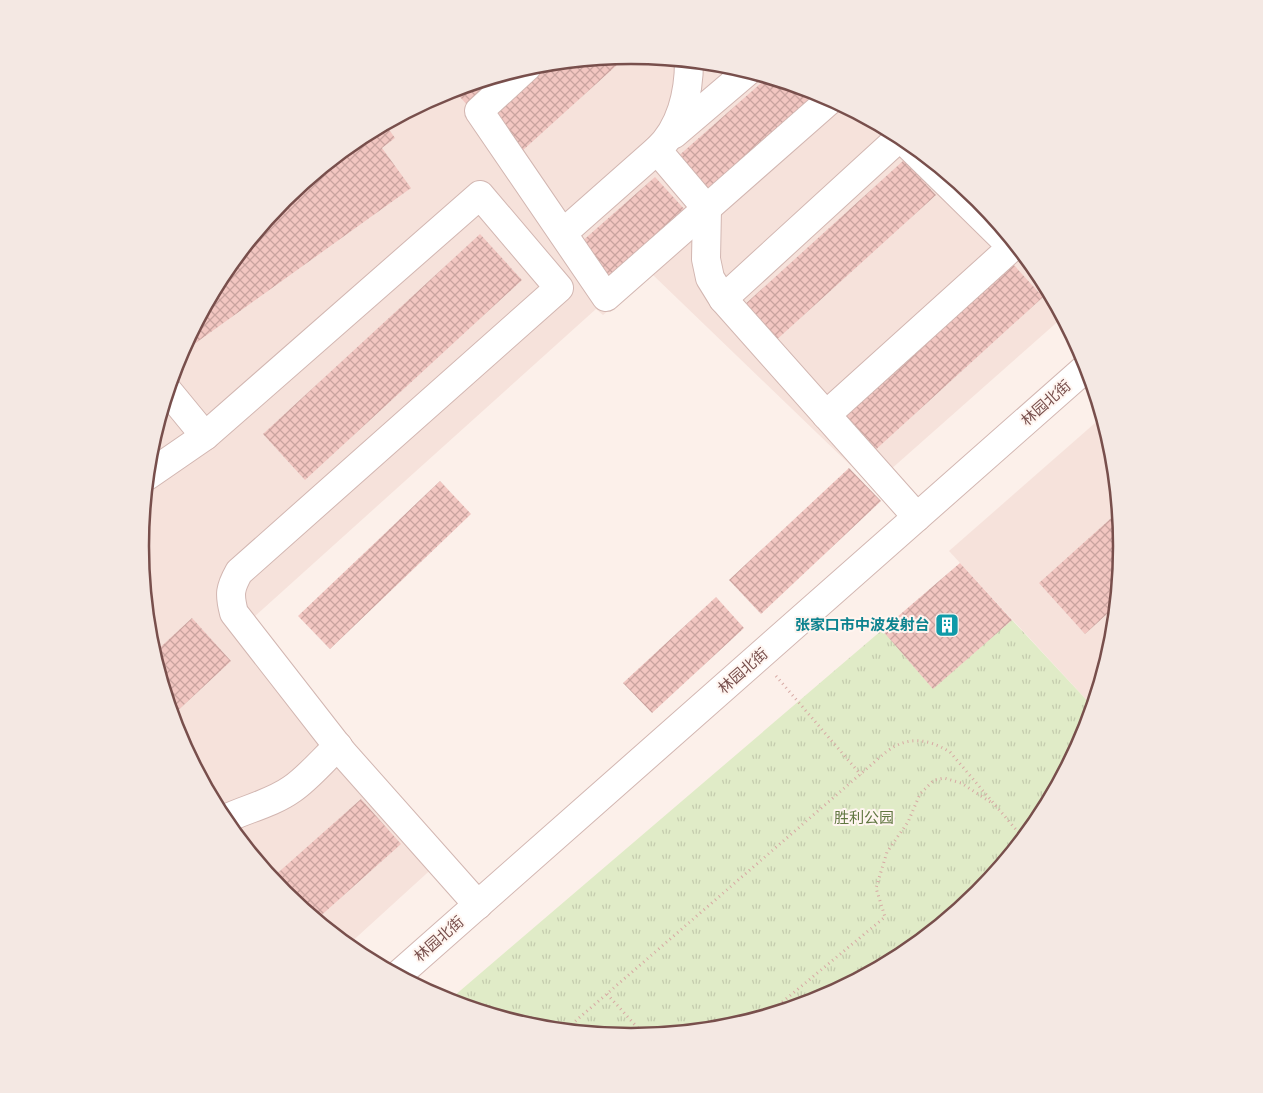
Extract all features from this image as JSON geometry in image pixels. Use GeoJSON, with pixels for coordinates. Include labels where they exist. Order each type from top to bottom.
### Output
{"type":"FeatureCollection","features":[{"type":"Feature","properties":{"kind":"street"},"geometry":{"type":"LineString","coordinates":[[662,145],[683,108],[689,82],[689,67]]}},
{"type":"Feature","properties":{"kind":"street"},"geometry":{"type":"LineString","coordinates":[[563,233],[741,77]]}},
{"type":"Feature","properties":{"kind":"street"},"geometry":{"type":"LineString","coordinates":[[515,78],[479,111],[606,297],[825,104]]}},
{"type":"Feature","properties":{"kind":"street"},"geometry":{"type":"LineString","coordinates":[[723,299],[894,141]]}},
{"type":"Feature","properties":{"kind":"street"},"geometry":{"type":"LineString","coordinates":[[662,145],[707,209],[706,259],[710,278],[723,299],[917,517]]}},
{"type":"Feature","properties":{"kind":"street"},"geometry":{"type":"LineString","coordinates":[[938,175],[999,234]]}},
{"type":"Feature","properties":{"kind":"street"},"geometry":{"type":"LineString","coordinates":[[155,470],[205,436],[480,195],[559,288],[240,572],[232,585],[230,598],[234,612],[338,746],[478,905]]}},
{"type":"Feature","properties":{"kind":"street"},"geometry":{"type":"LineString","coordinates":[[826,415],[1010,248]]}},
{"type":"Feature","properties":{"kind":"street","name":"林园北街"},"geometry":{"type":"LineString","coordinates":[[402,971],[1082,372]]}},
{"type":"Feature","properties":{"kind":"street"},"geometry":{"type":"LineString","coordinates":[[172,396],[205,436]]}},
{"type":"Feature","properties":{"kind":"street"},"geometry":{"type":"LineString","coordinates":[[231,816],[263,804],[292,789],[338,746]]}},
{"type":"Feature","properties":{"kind":"path"},"geometry":{"type":"LineString","coordinates":[[759,657],[861,775]]}},
{"type":"Feature","properties":{"kind":"path"},"geometry":{"type":"LineString","coordinates":[[571,1025],[900,742],[913,740],[926,742],[940,746],[950,752],[1019,833]]}},
{"type":"Feature","properties":{"kind":"path"},"geometry":{"type":"LineString","coordinates":[[776,1007],[885,917],[876,888],[887,852],[908,822],[920,794],[934,780],[944,778],[961,783],[996,806]]}},
{"type":"Feature","properties":{"kind":"path"},"geometry":{"type":"LineString","coordinates":[[607,994],[639,1029]]}},
{"type":"Feature","properties":{"kind":"shaded area"},"geometry":{"type":"Polygon","coordinates":[[[632,64],[695,68],[726,73],[787,89],[816,100],[873,128],[925,164],[973,205],[994,228],[1033,278],[1058,321],[872,486],[653,275],[603,315],[596,309],[254,617],[437,864],[353,940],[313,909],[269,865],[230,815],[213,788],[185,731],[174,702],[158,641],[150,578],[150,515],[158,452],[174,391],[185,362],[213,305],[230,278],[269,228],[290,205],[338,164],[390,128],[418,114],[447,100],[507,80],[568,68],[600,65],[632,64]]]}},
{"type":"Feature","properties":{"kind":"shaded area"},"geometry":{"type":"Polygon","coordinates":[[[1098,421],[1110,483],[1114,546],[1110,610],[1105,641],[1089,702],[949,551],[1098,421]]]}},
{"type":"Feature","properties":{"kind":"green space","name":"胜利公园"},"geometry":{"type":"Polygon","coordinates":[[[1012,620],[1089,702],[1078,731],[1050,788],[1014,840],[973,888],[950,909],[900,948],[873,965],[845,979],[787,1004],[726,1020],[695,1025],[632,1029],[568,1025],[507,1013],[454,996],[882,630],[933,688],[1012,620]]]}},
{"type":"Feature","properties":{"kind":"building"},"geometry":{"type":"Polygon","coordinates":[[[618,64],[522,151],[491,117],[541,72],[568,68],[618,64]]]}},
{"type":"Feature","properties":{"kind":"building"},"geometry":{"type":"Polygon","coordinates":[[[762,82],[812,98],[706,194],[675,159],[762,82]]]}},
{"type":"Feature","properties":{"kind":"building"},"geometry":{"type":"Polygon","coordinates":[[[492,84],[468,106],[459,96],[492,84]]]}},
{"type":"Feature","properties":{"kind":"building"},"geometry":{"type":"Polygon","coordinates":[[[389,129],[395,138],[382,148],[411,188],[193,345],[213,305],[230,278],[269,228],[313,184],[363,145],[389,129]]]}},
{"type":"Feature","properties":{"kind":"building"},"geometry":{"type":"Polygon","coordinates":[[[904,160],[936,195],[773,343],[741,308],[904,160]]]}},
{"type":"Feature","properties":{"kind":"building"},"geometry":{"type":"Polygon","coordinates":[[[655,177],[686,211],[609,278],[579,244],[655,177]]]}},
{"type":"Feature","properties":{"kind":"building"},"geometry":{"type":"Polygon","coordinates":[[[480,234],[522,280],[305,480],[263,434],[480,234]]]}},
{"type":"Feature","properties":{"kind":"building"},"geometry":{"type":"Polygon","coordinates":[[[1012,263],[1043,297],[872,453],[841,419],[1012,263]]]}},
{"type":"Feature","properties":{"kind":"building"},"geometry":{"type":"Polygon","coordinates":[[[849,468],[881,501],[761,614],[729,580],[849,468]]]}},
{"type":"Feature","properties":{"kind":"building"},"geometry":{"type":"Polygon","coordinates":[[[440,481],[471,514],[330,649],[298,616],[440,481]]]}},
{"type":"Feature","properties":{"kind":"building"},"geometry":{"type":"Polygon","coordinates":[[[1113,516],[1113,578],[1110,612],[1085,634],[1039,583],[1113,516]]]}},
{"type":"Feature","properties":{"kind":"building","name":"张家口市中波发射台"},"geometry":{"type":"Polygon","coordinates":[[[960,563],[1012,620],[933,689],[882,630],[960,563]]]}},
{"type":"Feature","properties":{"kind":"building"},"geometry":{"type":"Polygon","coordinates":[[[716,597],[744,628],[652,713],[623,683],[716,597]]]}},
{"type":"Feature","properties":{"kind":"building"},"geometry":{"type":"Polygon","coordinates":[[[192,618],[231,661],[177,711],[160,648],[192,618]]]}},
{"type":"Feature","properties":{"kind":"building"},"geometry":{"type":"Polygon","coordinates":[[[361,799],[401,844],[321,915],[277,874],[361,799]]]}},
{"type":"Feature","properties":{"kind":"place","name":"张家口市中波发射台"},"geometry":{"type":"Point","coordinates":[947,625]}}]}
